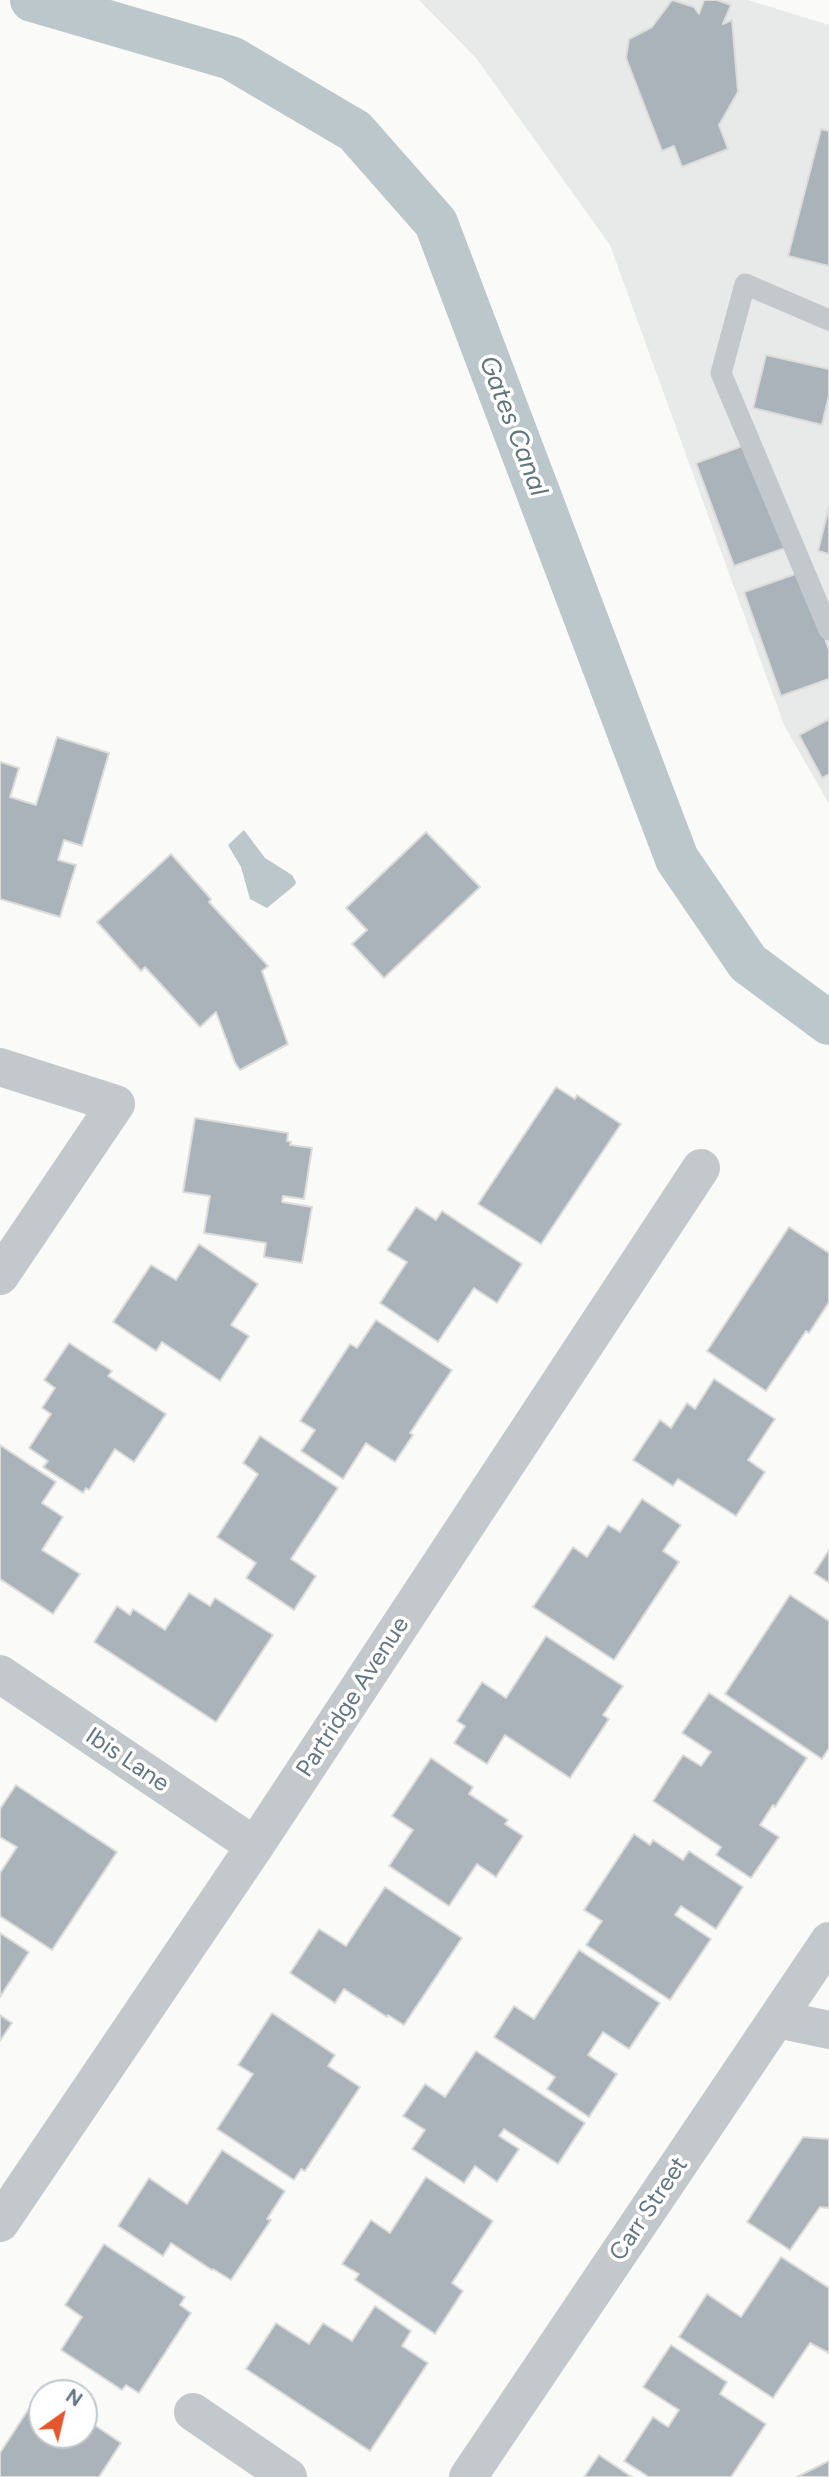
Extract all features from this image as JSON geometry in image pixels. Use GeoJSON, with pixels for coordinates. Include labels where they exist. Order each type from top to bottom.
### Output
{"type":"FeatureCollection","features":[{"type":"Feature","properties":{"kind":"street"},"geometry":{"type":"LineString","coordinates":[[0,1068],[116,1104],[0,1276]]}},
{"type":"Feature","properties":{"kind":"street","name":"Partridge Avenue"},"geometry":{"type":"LineString","coordinates":[[0,2223],[254,1846],[701,1168]]}},
{"type":"Feature","properties":{"kind":"street","name":"Ibis Lane"},"geometry":{"type":"LineString","coordinates":[[0,1674],[254,1846]]}},
{"type":"Feature","properties":{"kind":"street","name":"Carr Street"},"geometry":{"type":"LineString","coordinates":[[468,2477],[829,1941]]}},
{"type":"Feature","properties":{"kind":"street"},"geometry":{"type":"LineString","coordinates":[[777,2019],[829,2030]]}},
{"type":"Feature","properties":{"kind":"street"},"geometry":{"type":"LineString","coordinates":[[193,2412],[288,2477]]}},
{"type":"Feature","properties":{"kind":"lane"},"geometry":{"type":"LineString","coordinates":[[829,320],[745,284],[721,373],[829,630]]}},
{"type":"Feature","properties":{"kind":"shaded area"},"geometry":{"type":"Polygon","coordinates":[[[419,0],[748,0],[829,25],[829,804],[784,725],[610,245],[476,58],[419,0]]]}},
{"type":"Feature","properties":{"kind":"shaded area"},"geometry":{"type":"Polygon","coordinates":[[[244,830],[265,858],[292,875],[296,882],[267,908],[250,899],[241,867],[228,845],[244,830]]]}},
{"type":"Feature","properties":{"kind":"building"},"geometry":{"type":"Polygon","coordinates":[[[672,0],[694,7],[699,14],[704,0],[717,0],[731,5],[723,24],[732,20],[738,92],[719,125],[728,149],[682,167],[674,146],[662,151],[626,58],[629,39],[652,27],[672,0]]]}},
{"type":"Feature","properties":{"kind":"building"},"geometry":{"type":"Polygon","coordinates":[[[821,129],[829,131],[829,266],[788,256],[821,129]]]}},
{"type":"Feature","properties":{"kind":"building"},"geometry":{"type":"Polygon","coordinates":[[[766,355],[829,369],[829,395],[822,425],[753,408],[766,355]]]}},
{"type":"Feature","properties":{"kind":"building"},"geometry":{"type":"Polygon","coordinates":[[[753,442],[791,546],[734,566],[696,463],[753,442]]]}},
{"type":"Feature","properties":{"kind":"building"},"geometry":{"type":"Polygon","coordinates":[[[829,507],[829,554],[818,551],[829,507]]]}},
{"type":"Feature","properties":{"kind":"building"},"geometry":{"type":"Polygon","coordinates":[[[801,572],[829,650],[829,679],[781,696],[744,592],[801,572]]]}},
{"type":"Feature","properties":{"kind":"building"},"geometry":{"type":"Polygon","coordinates":[[[829,719],[829,774],[822,778],[799,735],[829,719]]]}},
{"type":"Feature","properties":{"kind":"building"},"geometry":{"type":"Polygon","coordinates":[[[57,737],[109,753],[82,846],[64,840],[58,860],[76,865],[60,917],[0,899],[0,762],[19,768],[10,797],[36,805],[57,737]]]}},
{"type":"Feature","properties":{"kind":"building"},"geometry":{"type":"Polygon","coordinates":[[[426,832],[480,887],[384,978],[352,944],[367,930],[346,908],[426,832]]]}},
{"type":"Feature","properties":{"kind":"building"},"geometry":{"type":"Polygon","coordinates":[[[171,854],[211,899],[209,902],[268,966],[262,971],[288,1044],[240,1070],[216,1012],[200,1027],[145,967],[141,971],[97,922],[171,854]]]}},
{"type":"Feature","properties":{"kind":"building"},"geometry":{"type":"Polygon","coordinates":[[[556,1087],[575,1099],[577,1095],[621,1124],[541,1244],[478,1204],[556,1087]]]}},
{"type":"Feature","properties":{"kind":"building"},"geometry":{"type":"Polygon","coordinates":[[[195,1118],[288,1133],[287,1141],[291,1142],[290,1145],[312,1148],[304,1199],[283,1196],[282,1202],[312,1207],[302,1263],[264,1257],[266,1243],[204,1233],[210,1196],[183,1192],[195,1118]]]}},
{"type":"Feature","properties":{"kind":"building"},"geometry":{"type":"Polygon","coordinates":[[[416,1207],[436,1220],[442,1211],[522,1264],[497,1303],[474,1288],[438,1342],[380,1303],[407,1262],[387,1250],[416,1207]]]}},
{"type":"Feature","properties":{"kind":"building"},"geometry":{"type":"Polygon","coordinates":[[[789,1227],[829,1253],[829,1302],[766,1391],[707,1351],[789,1227]]]}},
{"type":"Feature","properties":{"kind":"building"},"geometry":{"type":"Polygon","coordinates":[[[199,1244],[258,1284],[231,1325],[249,1336],[220,1381],[162,1342],[156,1351],[113,1322],[151,1265],[176,1280],[199,1244]]]}},
{"type":"Feature","properties":{"kind":"building"},"geometry":{"type":"Polygon","coordinates":[[[376,1320],[452,1370],[410,1433],[413,1435],[395,1462],[366,1443],[343,1479],[301,1451],[315,1430],[300,1421],[350,1344],[357,1348],[376,1320]]]}},
{"type":"Feature","properties":{"kind":"building"},"geometry":{"type":"Polygon","coordinates":[[[69,1343],[112,1371],[108,1376],[166,1414],[134,1462],[115,1449],[89,1490],[86,1488],[83,1493],[43,1467],[48,1461],[29,1448],[51,1414],[42,1408],[55,1388],[44,1380],[69,1343]]]}},
{"type":"Feature","properties":{"kind":"building"},"geometry":{"type":"Polygon","coordinates":[[[714,1379],[775,1419],[748,1460],[765,1472],[736,1516],[678,1479],[673,1486],[633,1460],[660,1420],[671,1428],[687,1403],[695,1409],[714,1379]]]}},
{"type":"Feature","properties":{"kind":"building"},"geometry":{"type":"Polygon","coordinates":[[[260,1436],[338,1488],[291,1559],[316,1576],[294,1610],[246,1578],[256,1563],[217,1537],[258,1474],[243,1463],[260,1436]]]}},
{"type":"Feature","properties":{"kind":"building"},"geometry":{"type":"Polygon","coordinates":[[[0,1445],[56,1482],[42,1503],[63,1517],[42,1550],[80,1574],[53,1614],[0,1579],[0,1445]]]}},
{"type":"Feature","properties":{"kind":"building"},"geometry":{"type":"Polygon","coordinates":[[[642,1499],[681,1525],[663,1551],[679,1562],[614,1660],[533,1607],[573,1547],[587,1557],[608,1525],[620,1532],[642,1499]]]}},
{"type":"Feature","properties":{"kind":"building"},"geometry":{"type":"Polygon","coordinates":[[[829,1550],[829,1583],[814,1573],[829,1550]]]}},
{"type":"Feature","properties":{"kind":"building"},"geometry":{"type":"Polygon","coordinates":[[[189,1593],[210,1606],[215,1598],[273,1635],[216,1722],[94,1642],[117,1606],[130,1615],[133,1609],[165,1630],[189,1593]]]}},
{"type":"Feature","properties":{"kind":"building"},"geometry":{"type":"Polygon","coordinates":[[[790,1595],[829,1621],[829,1748],[822,1759],[725,1694],[790,1595]]]}},
{"type":"Feature","properties":{"kind":"building"},"geometry":{"type":"Polygon","coordinates":[[[546,1636],[623,1686],[603,1715],[609,1719],[570,1778],[505,1735],[487,1764],[454,1743],[465,1726],[457,1721],[482,1682],[506,1698],[546,1636]]]}},
{"type":"Feature","properties":{"kind":"building"},"geometry":{"type":"Polygon","coordinates":[[[709,1693],[807,1758],[760,1825],[779,1837],[751,1878],[716,1855],[721,1847],[653,1801],[683,1755],[701,1766],[711,1752],[682,1733],[709,1693]]]}},
{"type":"Feature","properties":{"kind":"building"},"geometry":{"type":"Polygon","coordinates":[[[431,1758],[473,1787],[469,1794],[508,1820],[505,1824],[523,1836],[496,1877],[477,1864],[449,1906],[389,1866],[413,1830],[392,1816],[431,1758]]]}},
{"type":"Feature","properties":{"kind":"building"},"geometry":{"type":"Polygon","coordinates":[[[16,1785],[117,1852],[52,1950],[0,1916],[0,1873],[17,1847],[0,1837],[0,1809],[16,1785]]]}},
{"type":"Feature","properties":{"kind":"building"},"geometry":{"type":"Polygon","coordinates":[[[634,1834],[650,1845],[653,1840],[683,1860],[689,1851],[743,1887],[716,1929],[681,1906],[675,1915],[711,1939],[670,2000],[586,1945],[602,1921],[584,1910],[634,1834]]]}},
{"type":"Feature","properties":{"kind":"building"},"geometry":{"type":"Polygon","coordinates":[[[385,1887],[462,1938],[404,2025],[344,1989],[335,2003],[290,1973],[319,1929],[346,1946],[385,1887]]]}},
{"type":"Feature","properties":{"kind":"building"},"geometry":{"type":"Polygon","coordinates":[[[0,1933],[29,1952],[0,1997],[0,1933]]]}},
{"type":"Feature","properties":{"kind":"building"},"geometry":{"type":"Polygon","coordinates":[[[579,1950],[660,2003],[629,2049],[603,2032],[588,2055],[617,2074],[589,2117],[547,2089],[555,2077],[494,2037],[514,2006],[534,2019],[579,1950]]]}},
{"type":"Feature","properties":{"kind":"building"},"geometry":{"type":"Polygon","coordinates":[[[272,2013],[335,2055],[328,2066],[360,2087],[305,2171],[301,2169],[294,2180],[217,2129],[253,2074],[238,2065],[272,2013]]]}},
{"type":"Feature","properties":{"kind":"building"},"geometry":{"type":"Polygon","coordinates":[[[0,2015],[12,2023],[0,2041],[0,2015]]]}},
{"type":"Feature","properties":{"kind":"building"},"geometry":{"type":"Polygon","coordinates":[[[476,2051],[585,2123],[558,2164],[504,2129],[499,2136],[519,2149],[497,2182],[475,2166],[464,2183],[412,2149],[425,2130],[403,2116],[425,2084],[445,2097],[476,2051]]]}},
{"type":"Feature","properties":{"kind":"building"},"geometry":{"type":"Polygon","coordinates":[[[803,2137],[829,2139],[829,2208],[820,2207],[790,2250],[747,2222],[803,2137]]]}},
{"type":"Feature","properties":{"kind":"building"},"geometry":{"type":"Polygon","coordinates":[[[222,2150],[285,2191],[267,2219],[271,2220],[231,2280],[171,2243],[163,2256],[118,2226],[149,2178],[187,2204],[222,2150]]]}},
{"type":"Feature","properties":{"kind":"building"},"geometry":{"type":"Polygon","coordinates":[[[426,2177],[493,2221],[452,2283],[463,2291],[435,2334],[355,2280],[359,2274],[342,2264],[371,2220],[390,2233],[426,2177]]]}},
{"type":"Feature","properties":{"kind":"building"},"geometry":{"type":"Polygon","coordinates":[[[104,2244],[185,2297],[180,2305],[191,2313],[139,2393],[126,2385],[122,2390],[61,2350],[82,2317],[65,2305],[104,2244]]]}},
{"type":"Feature","properties":{"kind":"building"},"geometry":{"type":"Polygon","coordinates":[[[781,2257],[829,2288],[829,2353],[810,2343],[773,2398],[679,2337],[707,2294],[741,2317],[781,2257]]]}},
{"type":"Feature","properties":{"kind":"building"},"geometry":{"type":"Polygon","coordinates":[[[375,2306],[411,2331],[402,2346],[428,2363],[370,2451],[246,2369],[276,2323],[309,2344],[323,2323],[352,2341],[375,2306]]]}},
{"type":"Feature","properties":{"kind":"building"},"geometry":{"type":"Polygon","coordinates":[[[671,2345],[727,2382],[720,2394],[766,2424],[731,2477],[649,2477],[624,2461],[653,2417],[668,2427],[679,2410],[643,2387],[671,2345]]]}},
{"type":"Feature","properties":{"kind":"building"},"geometry":{"type":"Polygon","coordinates":[[[28,2410],[28,2449],[98,2449],[98,2427],[121,2443],[99,2477],[0,2477],[0,2453],[28,2410]]]}},
{"type":"Feature","properties":{"kind":"building"},"geometry":{"type":"Polygon","coordinates":[[[599,2455],[632,2477],[584,2477],[599,2455]]]}},
{"type":"Feature","properties":{"kind":"building"},"geometry":{"type":"Polygon","coordinates":[[[829,2461],[829,2477],[797,2477],[829,2461]]]}},
{"type":"Feature","properties":{"kind":"waterway","name":"Gates Canal"},"geometry":{"type":"LineString","coordinates":[[32,0],[231,58],[355,131],[436,223],[677,859],[748,963],[829,1023]]}}]}
